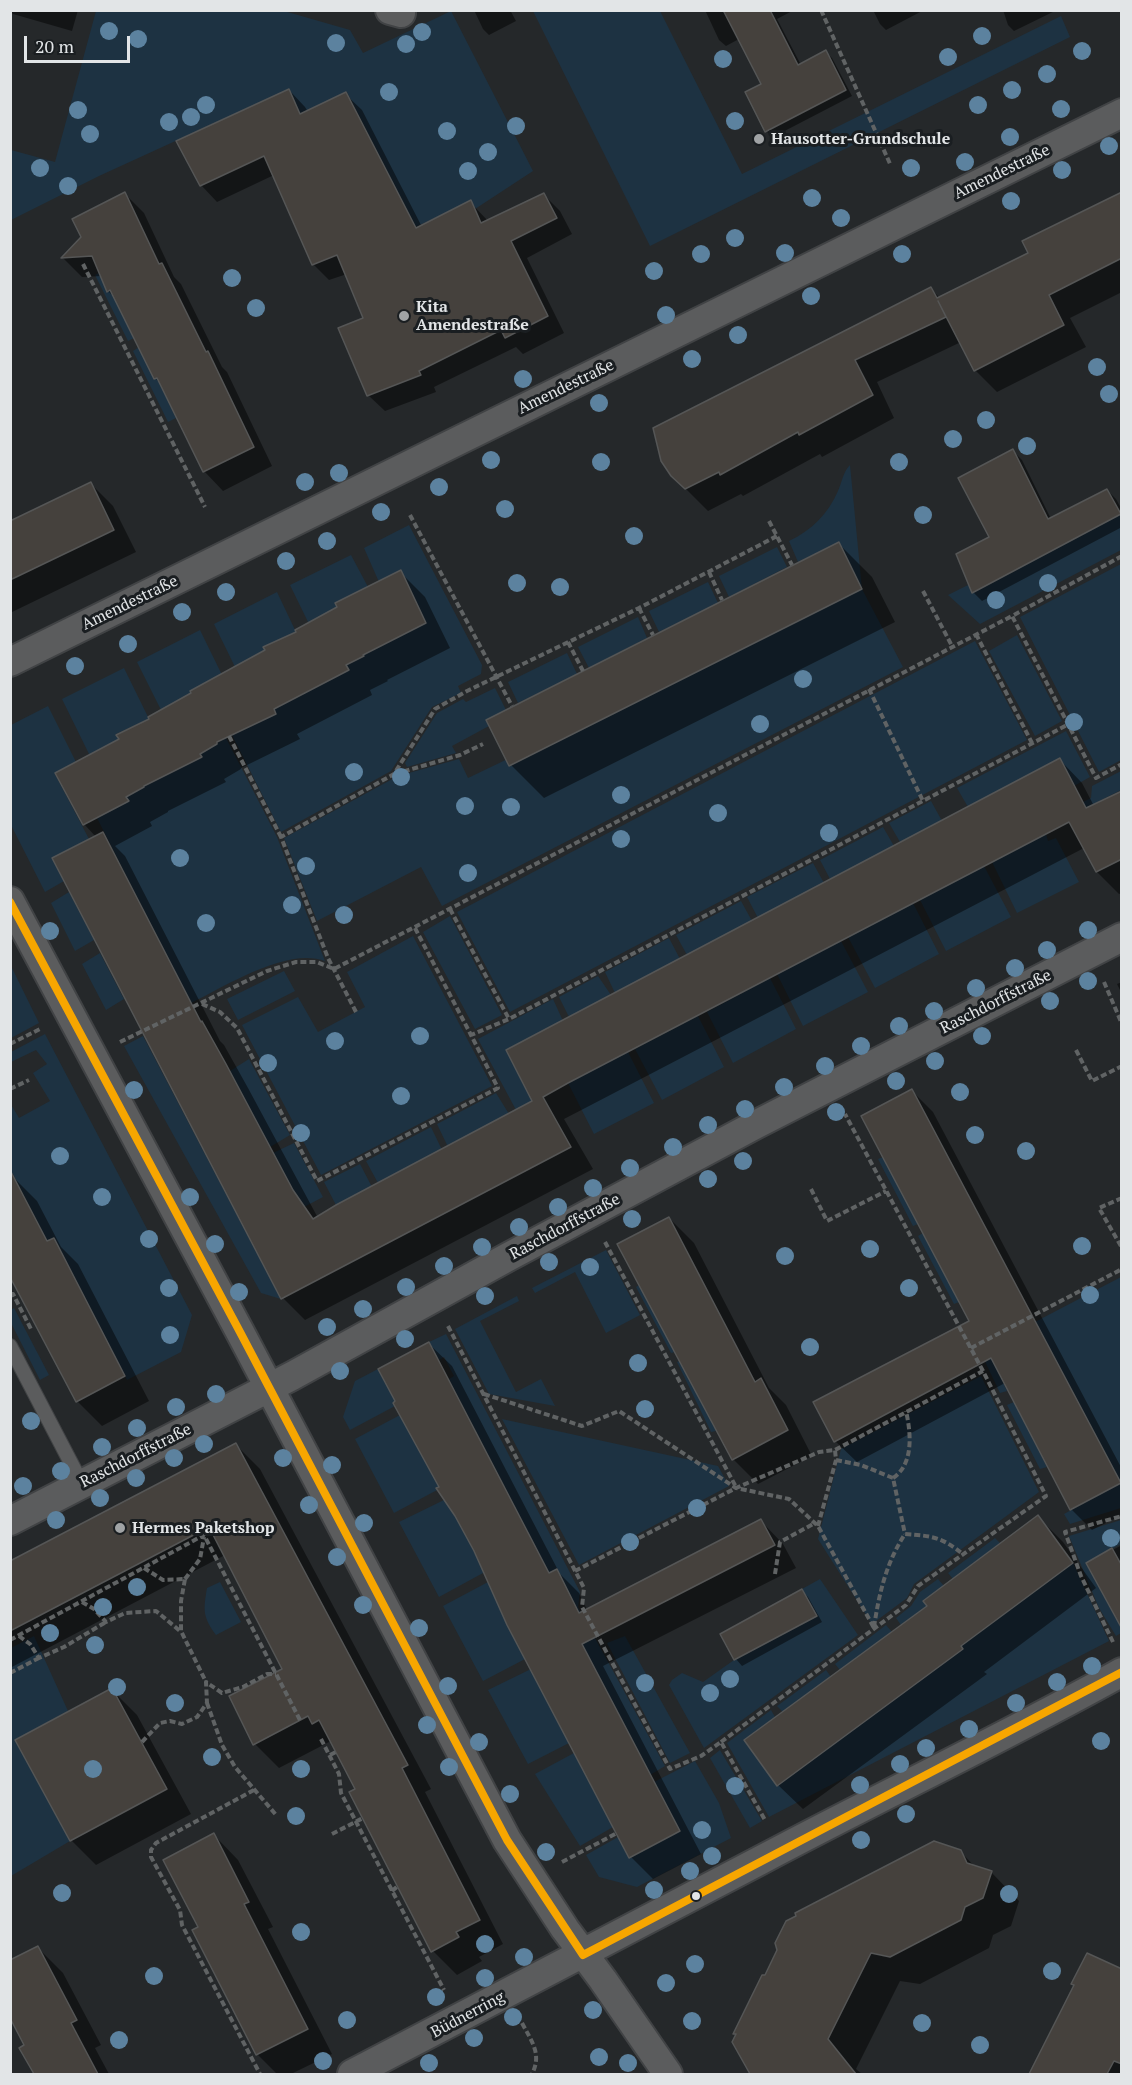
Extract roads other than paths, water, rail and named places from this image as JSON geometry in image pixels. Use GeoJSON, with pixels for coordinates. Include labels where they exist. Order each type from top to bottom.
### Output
{"type":"FeatureCollection","features":[{"type":"Feature","properties":{"kind":"street","name":"Amendestraße"},"geometry":{"type":"LineString","coordinates":[[10,662],[1122,113]]}},
{"type":"Feature","properties":{"kind":"street"},"geometry":{"type":"LineString","coordinates":[[10,901],[270,1387],[507,1840],[583,1955],[668,2074]]}},
{"type":"Feature","properties":{"kind":"street","name":"Raschdorffstraße"},"geometry":{"type":"LineString","coordinates":[[10,1521],[270,1387],[755,1125],[1122,937]]}},
{"type":"Feature","properties":{"kind":"street","name":"Büdnerring"},"geometry":{"type":"LineString","coordinates":[[352,2074],[387,2062],[759,1861],[1066,1703],[1119,1659]]}},
{"type":"Feature","properties":{"kind":"lane"},"geometry":{"type":"LineString","coordinates":[[10,1347],[82,1485]]}},
{"type":"Feature","properties":{"kind":"place","name":"Hausotter-Grundschule"},"geometry":{"type":"Point","coordinates":[759,139]}},
{"type":"Feature","properties":{"kind":"place","name":"Kita Amendestraße"},"geometry":{"type":"Point","coordinates":[404,316]}},
{"type":"Feature","properties":{"kind":"place","name":"Hermes Paketshop"},"geometry":{"type":"Point","coordinates":[120,1528]}}]}
